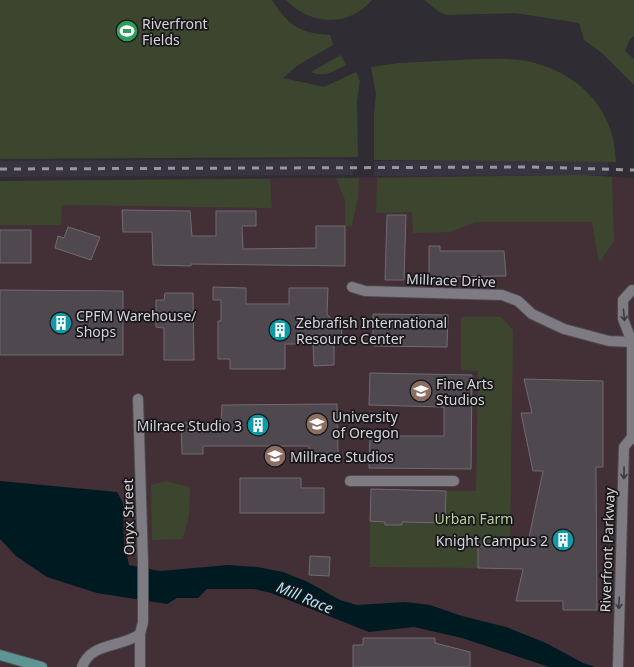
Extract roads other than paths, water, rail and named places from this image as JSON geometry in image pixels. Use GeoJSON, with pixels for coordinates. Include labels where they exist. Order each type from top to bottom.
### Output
{"type":"FeatureCollection","features":[{"type":"Feature","properties":{"kind":"main road"},"geometry":{"type":"LineString","coordinates":[[0,655],[42,667]]}},
{"type":"Feature","properties":{"kind":"street","name":"Millrace Drive"},"geometry":{"type":"LineString","coordinates":[[352,287],[365,291],[502,295],[518,301],[532,314],[564,329],[609,341],[633,341]]}},
{"type":"Feature","properties":{"kind":"street","name":"Riverfront Parkway"},"geometry":{"type":"LineString","coordinates":[[618,665],[624,447],[633,438],[633,341],[623,319],[624,300],[632,288]]}},
{"type":"Feature","properties":{"kind":"street","name":"Onyx Street"},"geometry":{"type":"LineString","coordinates":[[138,399],[143,563],[143,622],[140,634],[140,667]]}},
{"type":"Feature","properties":{"kind":"street"},"geometry":{"type":"LineString","coordinates":[[350,481],[454,481]]}},
{"type":"Feature","properties":{"kind":"street"},"geometry":{"type":"LineString","coordinates":[[82,667],[88,656],[94,652],[106,647],[124,643],[140,634]]}},
{"type":"Feature","properties":{"kind":"water","name":"Mill Race"},"geometry":{"type":"Polygon","coordinates":[[[0,481],[117,492],[123,503],[124,543],[129,565],[160,571],[228,565],[257,567],[283,572],[308,582],[340,600],[357,605],[405,602],[430,605],[462,616],[506,627],[546,643],[583,663],[595,667],[549,667],[462,638],[414,627],[369,632],[271,593],[254,589],[207,589],[198,598],[177,598],[167,604],[97,593],[47,577],[16,556],[0,539],[0,481]]]}},
{"type":"Feature","properties":{"kind":"railway"},"geometry":{"type":"LineString","coordinates":[[0,169],[531,167],[634,170]]}},
{"type":"Feature","properties":{"kind":"place","name":"Riverfront Fields"},"geometry":{"type":"Point","coordinates":[127,31]}},
{"type":"Feature","properties":{"kind":"place","name":"CPFM Warehouse/ Shops"},"geometry":{"type":"Point","coordinates":[61,323]}},
{"type":"Feature","properties":{"kind":"place","name":"Zebrafish International Resource Center"},"geometry":{"type":"Point","coordinates":[280,330]}},
{"type":"Feature","properties":{"kind":"place","name":"Fine Arts Studios"},"geometry":{"type":"Point","coordinates":[421,391]}},
{"type":"Feature","properties":{"kind":"place","name":"University of Oregon"},"geometry":{"type":"Point","coordinates":[317,424]}},
{"type":"Feature","properties":{"kind":"place","name":"Milrace Studio 3"},"geometry":{"type":"Point","coordinates":[258,425]}},
{"type":"Feature","properties":{"kind":"place","name":"Millrace Studios"},"geometry":{"type":"Point","coordinates":[275,456]}},
{"type":"Feature","properties":{"kind":"place","name":"Knight Campus 2"},"geometry":{"type":"Point","coordinates":[563,540]}},
{"type":"Feature","properties":{"kind":"park label","name":"Urban Farm"},"geometry":{"type":"Point","coordinates":[474,518]}}]}
